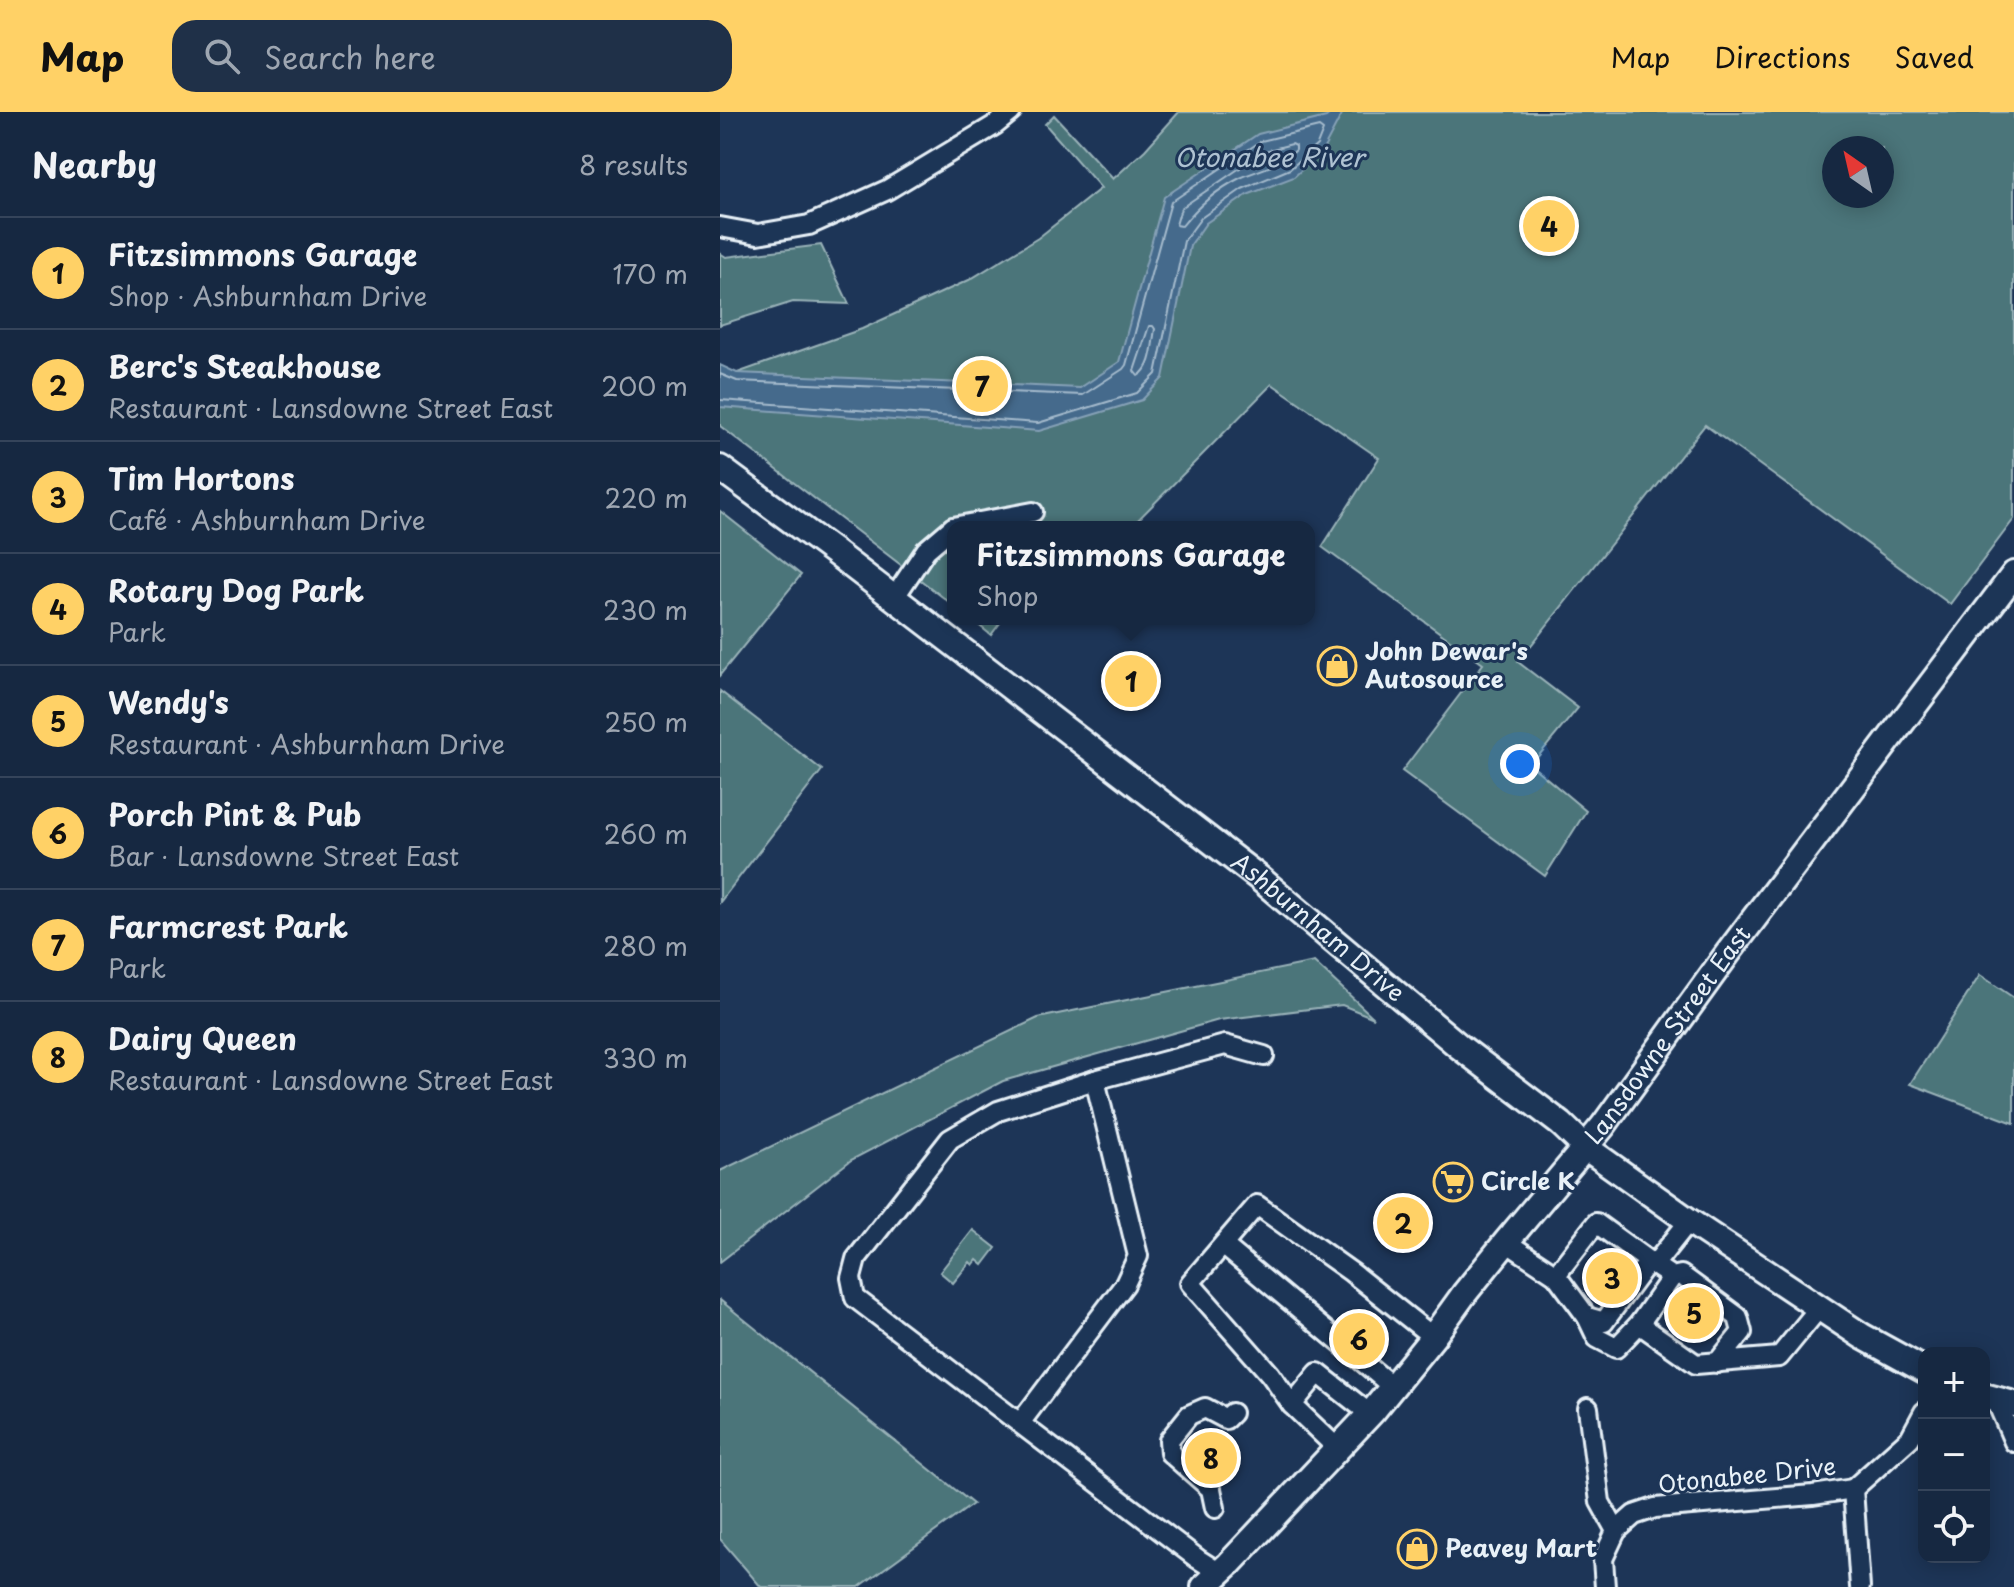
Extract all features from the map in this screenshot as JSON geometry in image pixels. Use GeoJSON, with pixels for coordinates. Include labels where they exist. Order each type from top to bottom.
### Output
{"type":"FeatureCollection","features":[{"type":"Feature","properties":{"kind":"main road","name":"Ashburnham Drive"},"geometry":{"type":"LineString","coordinates":[[720,468],[1258,877],[1460,1047],[1561,1124],[1585,1147],[1819,1308],[1918,1367]]}},
{"type":"Feature","properties":{"kind":"main road","name":"Lansdowne Street East"},"geometry":{"type":"LineString","coordinates":[[1212,1580],[1370,1414],[1506,1242],[1603,1126],[1728,953],[2014,574]]}},
{"type":"Feature","properties":{"kind":"street"},"geometry":{"type":"LineString","coordinates":[[720,227],[758,234],[809,225],[887,190],[995,125],[1011,112]]}},
{"type":"Feature","properties":{"kind":"street"},"geometry":{"type":"LineString","coordinates":[[985,521],[1033,512]]}},
{"type":"Feature","properties":{"kind":"street"},"geometry":{"type":"LineString","coordinates":[[894,598],[926,550],[947,532]]}},
{"type":"Feature","properties":{"kind":"street"},"geometry":{"type":"LineString","coordinates":[[1212,1580],[1185,1549],[855,1298],[851,1278],[856,1259],[950,1139],[998,1111],[1095,1080],[1225,1045],[1264,1056]]}},
{"type":"Feature","properties":{"kind":"street"},"geometry":{"type":"LineString","coordinates":[[1020,1423],[1125,1284],[1138,1256],[1095,1080]]}},
{"type":"Feature","properties":{"kind":"street"},"geometry":{"type":"LineString","coordinates":[[1337,1448],[1292,1405],[1270,1374],[1190,1283],[1257,1205],[1351,1272],[1433,1337]]}},
{"type":"Feature","properties":{"kind":"street"},"geometry":{"type":"LineString","coordinates":[[1587,1317],[1604,1322],[1689,1221]]}},
{"type":"Feature","properties":{"kind":"street"},"geometry":{"type":"LineString","coordinates":[[1556,1275],[1596,1223],[1672,1277]]}},
{"type":"Feature","properties":{"kind":"street"},"geometry":{"type":"LineString","coordinates":[[1506,1242],[1556,1275],[1587,1317],[1597,1338],[1616,1348],[1639,1324],[1672,1277],[1681,1275],[1738,1317],[1742,1332],[1717,1363]]}},
{"type":"Feature","properties":{"kind":"street"},"geometry":{"type":"LineString","coordinates":[[1223,1245],[1393,1387]]}},
{"type":"Feature","properties":{"kind":"street"},"geometry":{"type":"LineString","coordinates":[[1639,1324],[1696,1364],[1717,1363],[1779,1357],[1819,1308]]}},
{"type":"Feature","properties":{"kind":"street"},"geometry":{"type":"LineString","coordinates":[[1292,1405],[1318,1373],[1370,1414]]}},
{"type":"Feature","properties":{"kind":"street"},"geometry":{"type":"LineString","coordinates":[[1998,1400],[2014,1442]]}},
{"type":"Feature","properties":{"kind":"street"},"geometry":{"type":"LineString","coordinates":[[1215,1508],[1211,1489],[1170,1453],[1169,1440],[1189,1415],[1205,1408],[1226,1419],[1232,1413]]}},
{"type":"Feature","properties":{"kind":"street"},"geometry":{"type":"LineString","coordinates":[[1588,1408],[1600,1502],[1616,1531],[1603,1559],[1605,1587]]}},
{"type":"Feature","properties":{"kind":"street"},"geometry":{"type":"LineString","coordinates":[[1860,1587],[1853,1489],[1910,1438],[1920,1419]]}},
{"type":"Feature","properties":{"kind":"street","name":"Otonabee Drive"},"geometry":{"type":"LineString","coordinates":[[1616,1531],[1634,1515],[1655,1508],[1853,1489]]}},
{"type":"Feature","properties":{"kind":"green space"},"geometry":{"type":"Polygon","coordinates":[[[1179,112],[2014,112],[2014,519],[1950,604],[1705,425],[1518,662],[1578,708],[1531,765],[1586,811],[1545,876],[1402,771],[1483,664],[1322,547],[1379,458],[1272,384],[1137,521],[947,521],[947,600],[720,426],[720,399],[737,373],[862,329],[969,280],[1038,238],[1101,188],[1045,124],[1054,115],[1113,179],[1145,150],[1179,112]]]}},
{"type":"Feature","properties":{"kind":"green space"},"geometry":{"type":"Polygon","coordinates":[[[821,245],[849,304],[793,302],[720,325],[720,253],[726,257],[821,245]]]}},
{"type":"Feature","properties":{"kind":"green space"},"geometry":{"type":"Polygon","coordinates":[[[720,511],[801,575],[720,675],[720,511]]]}},
{"type":"Feature","properties":{"kind":"green space"},"geometry":{"type":"Polygon","coordinates":[[[978,625],[998,625],[991,635],[978,625]]]}},
{"type":"Feature","properties":{"kind":"green space"},"geometry":{"type":"Polygon","coordinates":[[[720,691],[822,770],[720,902],[720,691]]]}},
{"type":"Feature","properties":{"kind":"green space"},"geometry":{"type":"Polygon","coordinates":[[[1314,962],[1374,1018],[1342,1005],[1219,1020],[1003,1081],[851,1160],[720,1262],[720,1171],[1038,1018],[1314,962]]]}},
{"type":"Feature","properties":{"kind":"green space"},"geometry":{"type":"Polygon","coordinates":[[[1980,975],[2014,998],[2014,1123],[1910,1084],[1980,975]]]}},
{"type":"Feature","properties":{"kind":"green space"},"geometry":{"type":"Polygon","coordinates":[[[973,1230],[996,1248],[983,1265],[977,1260],[973,1265],[970,1262],[953,1283],[940,1272],[973,1230]]]}},
{"type":"Feature","properties":{"kind":"green space"},"geometry":{"type":"Polygon","coordinates":[[[720,1300],[973,1504],[859,1587],[761,1587],[720,1539],[720,1300]]]}},
{"type":"Feature","properties":{"kind":"water","name":"Otonabee River"},"geometry":{"type":"Polygon","coordinates":[[[1332,112],[1343,112],[1323,150],[1294,177],[1247,195],[1206,223],[1190,246],[1163,378],[1142,400],[1039,431],[720,407],[720,365],[737,373],[1080,388],[1119,362],[1164,197],[1258,134],[1326,117],[1332,112]]]}},
{"type":"Feature","properties":{"kind":"place","name":"Rotary Dog Park"},"geometry":{"type":"Point","coordinates":[1549,226]}},
{"type":"Feature","properties":{"kind":"place","name":"Farmcrest Park"},"geometry":{"type":"Point","coordinates":[982,386]}},
{"type":"Feature","properties":{"kind":"place","name":"John Dewar's Autosource"},"geometry":{"type":"Point","coordinates":[1337,666]}},
{"type":"Feature","properties":{"kind":"place","name":"Fitzsimmons Garage"},"geometry":{"type":"Point","coordinates":[1131,681]}},
{"type":"Feature","properties":{"kind":"place","name":"Circle K"},"geometry":{"type":"Point","coordinates":[1453,1182]}},
{"type":"Feature","properties":{"kind":"place","name":"Berc's Steakhouse"},"geometry":{"type":"Point","coordinates":[1403,1223]}},
{"type":"Feature","properties":{"kind":"place","name":"Tim Hortons"},"geometry":{"type":"Point","coordinates":[1612,1278]}},
{"type":"Feature","properties":{"kind":"place","name":"Wendy's"},"geometry":{"type":"Point","coordinates":[1694,1313]}},
{"type":"Feature","properties":{"kind":"place","name":"Porch Pint & Pub"},"geometry":{"type":"Point","coordinates":[1359,1339]}},
{"type":"Feature","properties":{"kind":"place","name":"Dairy Queen"},"geometry":{"type":"Point","coordinates":[1211,1458]}},
{"type":"Feature","properties":{"kind":"place","name":"Peavey Mart"},"geometry":{"type":"Point","coordinates":[1417,1549]}}]}
